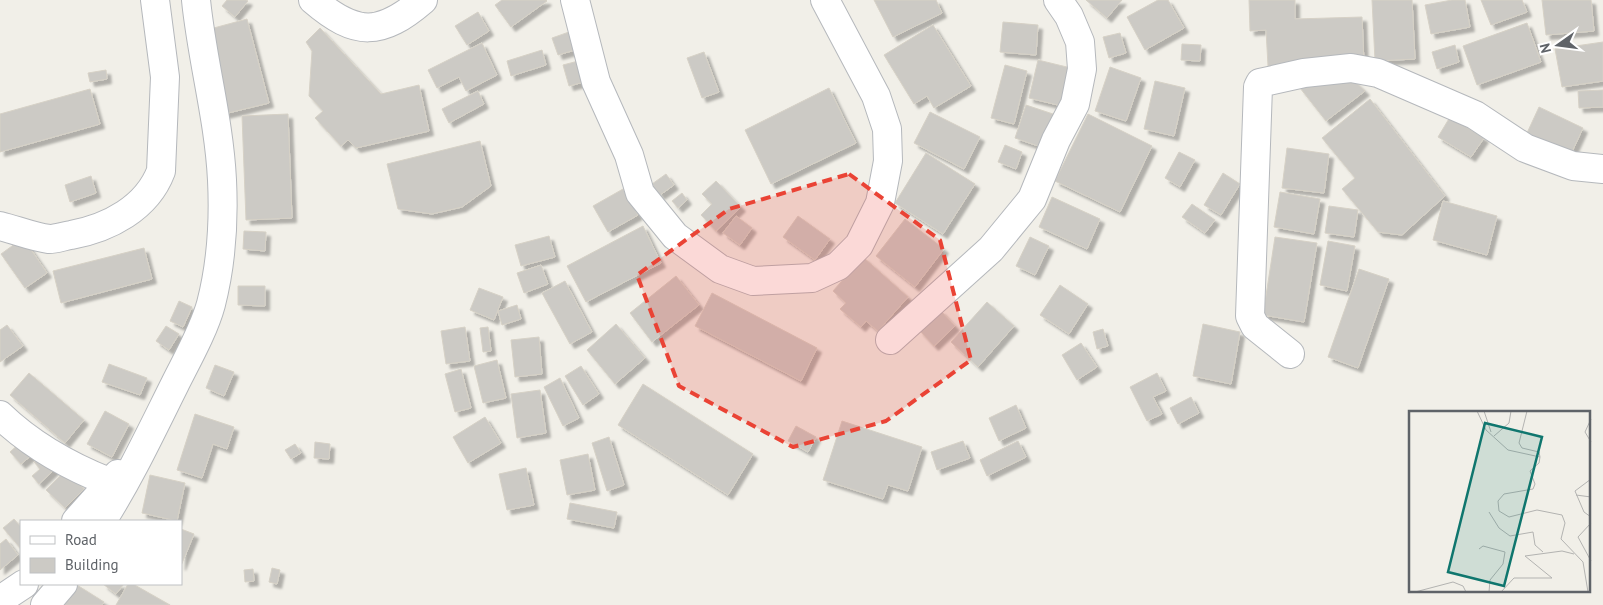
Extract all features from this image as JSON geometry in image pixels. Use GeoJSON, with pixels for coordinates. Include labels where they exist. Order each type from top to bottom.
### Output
{"type":"FeatureCollection","features":[{"type":"Feature","properties":{"kind":"street"},"geometry":{"type":"LineString","coordinates":[[0,226],[50,239],[84,233],[123,217],[137,206],[157,181],[161,171],[165,78],[155,0]]}},
{"type":"Feature","properties":{"kind":"street"},"geometry":{"type":"LineString","coordinates":[[103,520],[141,452],[187,360],[210,305],[221,238],[222,181],[218,137],[200,36],[196,0]]}},
{"type":"Feature","properties":{"kind":"street"},"geometry":{"type":"LineString","coordinates":[[313,0],[331,15],[351,25],[375,27],[402,18],[423,0]]}},
{"type":"Feature","properties":{"kind":"street"},"geometry":{"type":"LineString","coordinates":[[575,0],[596,82],[629,155],[640,193],[675,236],[720,269],[753,281],[812,278],[838,266],[859,245],[880,203],[888,161],[887,129],[876,96],[825,0]]}},
{"type":"Feature","properties":{"kind":"street"},"geometry":{"type":"LineString","coordinates":[[890,340],[991,249],[1032,199],[1056,140],[1075,104],[1082,69],[1080,42],[1069,16],[1058,0]]}},
{"type":"Feature","properties":{"kind":"street"},"geometry":{"type":"LineString","coordinates":[[1290,354],[1255,326],[1250,316],[1254,170],[1258,87],[1260,83],[1304,73],[1350,68],[1378,73],[1474,115],[1524,148],[1573,166],[1603,168]]}},
{"type":"Feature","properties":{"kind":"street"},"geometry":{"type":"LineString","coordinates":[[0,415],[62,459],[85,473],[109,482]]}},
{"type":"Feature","properties":{"kind":"street"},"geometry":{"type":"LineString","coordinates":[[77,520],[109,482],[141,452]]}},
{"type":"Feature","properties":{"kind":"street"},"geometry":{"type":"LineString","coordinates":[[0,600],[22,585]]}},
{"type":"Feature","properties":{"kind":"street"},"geometry":{"type":"LineString","coordinates":[[45,605],[62,585]]}},
{"type":"Feature","properties":{"kind":"highlighted area"},"geometry":{"type":"Polygon","coordinates":[[[849,174],[940,240],[971,360],[886,421],[793,447],[679,386],[637,275],[729,209],[849,174]]]}},
{"type":"Feature","properties":{"kind":"building"},"geometry":{"type":"Polygon","coordinates":[[[227,0],[248,1],[235,17],[222,6],[227,0]]]}},
{"type":"Feature","properties":{"kind":"building"},"geometry":{"type":"Polygon","coordinates":[[[502,0],[547,1],[511,27],[495,5],[502,0]]]}},
{"type":"Feature","properties":{"kind":"building"},"geometry":{"type":"Polygon","coordinates":[[[874,0],[936,0],[942,13],[893,37],[874,0]]]}},
{"type":"Feature","properties":{"kind":"building"},"geometry":{"type":"Polygon","coordinates":[[[1086,0],[1122,0],[1107,18],[1086,0]]]}},
{"type":"Feature","properties":{"kind":"building"},"geometry":{"type":"Polygon","coordinates":[[[1158,0],[1168,0],[1184,28],[1145,50],[1127,17],[1158,0]]]}},
{"type":"Feature","properties":{"kind":"building"},"geometry":{"type":"Polygon","coordinates":[[[1249,0],[1295,0],[1295,19],[1362,17],[1364,63],[1268,66],[1266,30],[1250,31],[1249,0]]]}},
{"type":"Feature","properties":{"kind":"building"},"geometry":{"type":"Polygon","coordinates":[[[1372,0],[1412,0],[1415,59],[1375,61],[1372,0]]]}},
{"type":"Feature","properties":{"kind":"building"},"geometry":{"type":"Polygon","coordinates":[[[1452,0],[1465,0],[1470,27],[1431,34],[1425,5],[1452,0]]]}},
{"type":"Feature","properties":{"kind":"building"},"geometry":{"type":"Polygon","coordinates":[[[1481,0],[1522,0],[1527,12],[1491,25],[1481,0]]]}},
{"type":"Feature","properties":{"kind":"building"},"geometry":{"type":"Polygon","coordinates":[[[1542,0],[1591,0],[1594,31],[1546,35],[1542,0]]]}},
{"type":"Feature","properties":{"kind":"building"},"geometry":{"type":"Polygon","coordinates":[[[478,12],[489,31],[467,45],[455,26],[478,12]]]}},
{"type":"Feature","properties":{"kind":"building"},"geometry":{"type":"Polygon","coordinates":[[[247,19],[269,103],[224,114],[215,79],[222,77],[210,29],[247,19]]]}},
{"type":"Feature","properties":{"kind":"building"},"geometry":{"type":"Polygon","coordinates":[[[1003,22],[1038,25],[1036,55],[1000,52],[1003,22]]]}},
{"type":"Feature","properties":{"kind":"building"},"geometry":{"type":"Polygon","coordinates":[[[1527,23],[1541,62],[1477,85],[1463,46],[1527,23]]]}},
{"type":"Feature","properties":{"kind":"building"},"geometry":{"type":"Polygon","coordinates":[[[933,25],[971,86],[934,108],[927,96],[914,104],[884,55],[933,25]]]}},
{"type":"Feature","properties":{"kind":"building"},"geometry":{"type":"Polygon","coordinates":[[[320,28],[381,94],[419,85],[429,131],[356,148],[348,140],[341,146],[315,118],[323,111],[309,96],[312,51],[306,42],[320,28]]]}},
{"type":"Feature","properties":{"kind":"building"},"geometry":{"type":"Polygon","coordinates":[[[569,32],[575,50],[558,55],[552,38],[569,32]]]}},
{"type":"Feature","properties":{"kind":"building"},"geometry":{"type":"Polygon","coordinates":[[[1120,33],[1126,53],[1109,58],[1103,37],[1120,33]]]}},
{"type":"Feature","properties":{"kind":"building"},"geometry":{"type":"Polygon","coordinates":[[[1603,42],[1603,81],[1562,87],[1555,49],[1603,42]]]}},
{"type":"Feature","properties":{"kind":"building"},"geometry":{"type":"Polygon","coordinates":[[[482,43],[497,75],[466,91],[459,77],[437,88],[428,70],[482,43]]]}},
{"type":"Feature","properties":{"kind":"building"},"geometry":{"type":"Polygon","coordinates":[[[1182,44],[1201,45],[1200,61],[1181,60],[1182,44]]]}},
{"type":"Feature","properties":{"kind":"building"},"geometry":{"type":"Polygon","coordinates":[[[1455,45],[1459,62],[1437,69],[1432,52],[1455,45]]]}},
{"type":"Feature","properties":{"kind":"building"},"geometry":{"type":"Polygon","coordinates":[[[542,50],[546,65],[511,76],[507,61],[542,50]]]}},
{"type":"Feature","properties":{"kind":"building"},"geometry":{"type":"Polygon","coordinates":[[[704,52],[719,92],[702,98],[687,58],[704,52]]]}},
{"type":"Feature","properties":{"kind":"building"},"geometry":{"type":"Polygon","coordinates":[[[582,60],[588,81],[569,86],[563,65],[582,60]]]}},
{"type":"Feature","properties":{"kind":"building"},"geometry":{"type":"Polygon","coordinates":[[[1038,60],[1071,68],[1062,106],[1029,98],[1038,60]]]}},
{"type":"Feature","properties":{"kind":"building"},"geometry":{"type":"Polygon","coordinates":[[[1005,65],[1027,71],[1014,124],[991,118],[1005,65]]]}},
{"type":"Feature","properties":{"kind":"building"},"geometry":{"type":"Polygon","coordinates":[[[1110,67],[1141,78],[1126,121],[1095,111],[1110,67]]]}},
{"type":"Feature","properties":{"kind":"building"},"geometry":{"type":"Polygon","coordinates":[[[106,70],[107,79],[90,82],[88,73],[106,70]]]}},
{"type":"Feature","properties":{"kind":"building"},"geometry":{"type":"Polygon","coordinates":[[[1351,78],[1365,91],[1326,121],[1300,88],[1312,80],[1351,78]]]}},
{"type":"Feature","properties":{"kind":"building"},"geometry":{"type":"Polygon","coordinates":[[[1155,81],[1185,88],[1174,136],[1144,129],[1155,81]]]}},
{"type":"Feature","properties":{"kind":"building"},"geometry":{"type":"Polygon","coordinates":[[[829,88],[856,143],[771,184],[745,130],[829,88]]]}},
{"type":"Feature","properties":{"kind":"building"},"geometry":{"type":"Polygon","coordinates":[[[90,89],[100,124],[0,152],[0,114],[90,89]]]}},
{"type":"Feature","properties":{"kind":"building"},"geometry":{"type":"Polygon","coordinates":[[[1603,90],[1603,107],[1579,108],[1578,91],[1603,90]]]}},
{"type":"Feature","properties":{"kind":"building"},"geometry":{"type":"Polygon","coordinates":[[[478,91],[484,104],[449,123],[442,109],[478,91]]]}},
{"type":"Feature","properties":{"kind":"building"},"geometry":{"type":"Polygon","coordinates":[[[1370,99],[1445,196],[1402,235],[1378,232],[1342,189],[1355,178],[1322,138],[1370,99]]]}},
{"type":"Feature","properties":{"kind":"building"},"geometry":{"type":"Polygon","coordinates":[[[1026,105],[1056,115],[1044,148],[1015,138],[1026,105]]]}},
{"type":"Feature","properties":{"kind":"building"},"geometry":{"type":"Polygon","coordinates":[[[1539,107],[1583,128],[1571,154],[1527,133],[1539,107]]]}},
{"type":"Feature","properties":{"kind":"building"},"geometry":{"type":"Polygon","coordinates":[[[930,112],[980,137],[964,169],[914,143],[930,112]]]}},
{"type":"Feature","properties":{"kind":"building"},"geometry":{"type":"Polygon","coordinates":[[[288,114],[292,218],[246,220],[242,116],[288,114]]]}},
{"type":"Feature","properties":{"kind":"building"},"geometry":{"type":"Polygon","coordinates":[[[1088,114],[1152,146],[1120,212],[1055,181],[1088,114]]]}},
{"type":"Feature","properties":{"kind":"building"},"geometry":{"type":"Polygon","coordinates":[[[1450,117],[1484,138],[1471,157],[1438,137],[1450,117]]]}},
{"type":"Feature","properties":{"kind":"building"},"geometry":{"type":"Polygon","coordinates":[[[480,141],[491,186],[462,207],[432,214],[398,209],[387,164],[480,141]]]}},
{"type":"Feature","properties":{"kind":"building"},"geometry":{"type":"Polygon","coordinates":[[[1005,145],[1022,152],[1016,169],[998,162],[1005,145]]]}},
{"type":"Feature","properties":{"kind":"building"},"geometry":{"type":"Polygon","coordinates":[[[1287,148],[1329,154],[1324,193],[1282,188],[1287,148]]]}},
{"type":"Feature","properties":{"kind":"building"},"geometry":{"type":"Polygon","coordinates":[[[1179,152],[1195,160],[1180,187],[1165,178],[1179,152]]]}},
{"type":"Feature","properties":{"kind":"building"},"geometry":{"type":"Polygon","coordinates":[[[926,153],[975,184],[943,234],[895,203],[926,153]]]}},
{"type":"Feature","properties":{"kind":"building"},"geometry":{"type":"Polygon","coordinates":[[[1223,173],[1240,184],[1221,215],[1204,205],[1223,173]]]}},
{"type":"Feature","properties":{"kind":"building"},"geometry":{"type":"Polygon","coordinates":[[[666,174],[674,185],[660,195],[652,184],[666,174]]]}},
{"type":"Feature","properties":{"kind":"building"},"geometry":{"type":"Polygon","coordinates":[[[91,176],[96,193],[70,202],[65,185],[91,176]]]}},
{"type":"Feature","properties":{"kind":"building"},"geometry":{"type":"Polygon","coordinates":[[[716,181],[741,207],[716,231],[701,215],[712,204],[702,194],[716,181]]]}},
{"type":"Feature","properties":{"kind":"building"},"geometry":{"type":"Polygon","coordinates":[[[623,189],[638,215],[608,232],[593,206],[623,189]]]}},
{"type":"Feature","properties":{"kind":"building"},"geometry":{"type":"Polygon","coordinates":[[[1280,192],[1320,199],[1314,234],[1274,227],[1280,192]]]}},
{"type":"Feature","properties":{"kind":"building"},"geometry":{"type":"Polygon","coordinates":[[[682,193],[687,200],[678,208],[672,201],[682,193]]]}},
{"type":"Feature","properties":{"kind":"building"},"geometry":{"type":"Polygon","coordinates":[[[1052,197],[1100,219],[1087,249],[1039,227],[1052,197]]]}},
{"type":"Feature","properties":{"kind":"building"},"geometry":{"type":"Polygon","coordinates":[[[1443,201],[1497,216],[1487,255],[1433,240],[1443,201]]]}},
{"type":"Feature","properties":{"kind":"building"},"geometry":{"type":"Polygon","coordinates":[[[1192,204],[1215,220],[1205,233],[1182,217],[1192,204]]]}},
{"type":"Feature","properties":{"kind":"building"},"geometry":{"type":"Polygon","coordinates":[[[1329,206],[1358,210],[1354,237],[1325,233],[1329,206]]]}},
{"type":"Feature","properties":{"kind":"building"},"geometry":{"type":"Polygon","coordinates":[[[736,216],[752,228],[740,245],[723,233],[736,216]]]}},
{"type":"Feature","properties":{"kind":"building"},"geometry":{"type":"Polygon","coordinates":[[[798,216],[830,239],[815,260],[783,237],[798,216]]]}},
{"type":"Feature","properties":{"kind":"building"},"geometry":{"type":"Polygon","coordinates":[[[905,219],[944,249],[915,287],[876,256],[905,219]]]}},
{"type":"Feature","properties":{"kind":"building"},"geometry":{"type":"Polygon","coordinates":[[[643,226],[661,263],[586,302],[567,266],[643,226]]]}},
{"type":"Feature","properties":{"kind":"building"},"geometry":{"type":"Polygon","coordinates":[[[244,231],[266,232],[265,251],[243,249],[244,231]]]}},
{"type":"Feature","properties":{"kind":"building"},"geometry":{"type":"Polygon","coordinates":[[[549,236],[555,257],[521,266],[515,245],[549,236]]]}},
{"type":"Feature","properties":{"kind":"building"},"geometry":{"type":"Polygon","coordinates":[[[1030,237],[1049,246],[1035,275],[1016,266],[1030,237]]]}},
{"type":"Feature","properties":{"kind":"building"},"geometry":{"type":"Polygon","coordinates":[[[1275,237],[1317,243],[1304,322],[1263,315],[1275,237]]]}},
{"type":"Feature","properties":{"kind":"building"},"geometry":{"type":"Polygon","coordinates":[[[23,238],[47,273],[25,288],[1,254],[23,238]]]}},
{"type":"Feature","properties":{"kind":"building"},"geometry":{"type":"Polygon","coordinates":[[[1328,241],[1355,246],[1347,291],[1320,285],[1328,241]]]}},
{"type":"Feature","properties":{"kind":"building"},"geometry":{"type":"Polygon","coordinates":[[[144,248],[152,279],[61,303],[53,271],[144,248]]]}},
{"type":"Feature","properties":{"kind":"building"},"geometry":{"type":"Polygon","coordinates":[[[863,257],[908,297],[878,331],[866,321],[861,327],[840,309],[846,303],[833,291],[863,257]]]}},
{"type":"Feature","properties":{"kind":"building"},"geometry":{"type":"Polygon","coordinates":[[[541,265],[548,284],[524,293],[517,273],[541,265]]]}},
{"type":"Feature","properties":{"kind":"building"},"geometry":{"type":"Polygon","coordinates":[[[1359,269],[1389,279],[1358,368],[1328,357],[1359,269]]]}},
{"type":"Feature","properties":{"kind":"building"},"geometry":{"type":"Polygon","coordinates":[[[676,276],[699,305],[652,342],[630,313],[676,276]]]}},
{"type":"Feature","properties":{"kind":"building"},"geometry":{"type":"Polygon","coordinates":[[[565,281],[592,332],[570,344],[542,293],[565,281]]]}},
{"type":"Feature","properties":{"kind":"building"},"geometry":{"type":"Polygon","coordinates":[[[1060,285],[1088,304],[1069,334],[1040,315],[1060,285]]]}},
{"type":"Feature","properties":{"kind":"building"},"geometry":{"type":"Polygon","coordinates":[[[238,286],[265,286],[265,306],[238,305],[238,286]]]}},
{"type":"Feature","properties":{"kind":"building"},"geometry":{"type":"Polygon","coordinates":[[[479,288],[503,297],[494,320],[470,310],[479,288]]]}},
{"type":"Feature","properties":{"kind":"building"},"geometry":{"type":"Polygon","coordinates":[[[712,293],[817,348],[801,381],[695,326],[712,293]]]}},
{"type":"Feature","properties":{"kind":"building"},"geometry":{"type":"Polygon","coordinates":[[[179,301],[192,307],[183,327],[170,321],[179,301]]]}},
{"type":"Feature","properties":{"kind":"building"},"geometry":{"type":"Polygon","coordinates":[[[987,302],[1014,326],[978,367],[951,342],[987,302]]]}},
{"type":"Feature","properties":{"kind":"building"},"geometry":{"type":"Polygon","coordinates":[[[517,305],[521,319],[502,325],[498,311],[517,305]]]}},
{"type":"Feature","properties":{"kind":"building"},"geometry":{"type":"Polygon","coordinates":[[[940,310],[955,326],[934,346],[919,330],[940,310]]]}},
{"type":"Feature","properties":{"kind":"building"},"geometry":{"type":"Polygon","coordinates":[[[616,324],[645,358],[615,384],[587,350],[616,324]]]}},
{"type":"Feature","properties":{"kind":"building"},"geometry":{"type":"Polygon","coordinates":[[[1203,324],[1240,332],[1231,384],[1193,376],[1203,324]]]}},
{"type":"Feature","properties":{"kind":"building"},"geometry":{"type":"Polygon","coordinates":[[[7,325],[23,346],[0,362],[0,330],[7,325]]]}},
{"type":"Feature","properties":{"kind":"building"},"geometry":{"type":"Polygon","coordinates":[[[166,326],[179,334],[169,350],[156,341],[166,326]]]}},
{"type":"Feature","properties":{"kind":"building"},"geometry":{"type":"Polygon","coordinates":[[[465,327],[470,361],[446,364],[441,331],[465,327]]]}},
{"type":"Feature","properties":{"kind":"building"},"geometry":{"type":"Polygon","coordinates":[[[488,327],[491,351],[483,352],[480,328],[488,327]]]}},
{"type":"Feature","properties":{"kind":"building"},"geometry":{"type":"Polygon","coordinates":[[[1103,329],[1108,346],[1097,349],[1093,332],[1103,329]]]}},
{"type":"Feature","properties":{"kind":"building"},"geometry":{"type":"Polygon","coordinates":[[[539,337],[542,374],[515,377],[511,340],[539,337]]]}},
{"type":"Feature","properties":{"kind":"building"},"geometry":{"type":"Polygon","coordinates":[[[1081,343],[1097,367],[1077,380],[1062,355],[1081,343]]]}},
{"type":"Feature","properties":{"kind":"building"},"geometry":{"type":"Polygon","coordinates":[[[497,360],[506,398],[483,403],[474,366],[497,360]]]}},
{"type":"Feature","properties":{"kind":"building"},"geometry":{"type":"Polygon","coordinates":[[[109,364],[147,378],[140,395],[102,382],[109,364]]]}},
{"type":"Feature","properties":{"kind":"building"},"geometry":{"type":"Polygon","coordinates":[[[215,365],[234,372],[224,396],[206,388],[215,365]]]}},
{"type":"Feature","properties":{"kind":"building"},"geometry":{"type":"Polygon","coordinates":[[[581,366],[599,394],[583,405],[565,376],[581,366]]]}},
{"type":"Feature","properties":{"kind":"building"},"geometry":{"type":"Polygon","coordinates":[[[461,369],[471,408],[455,412],[445,374],[461,369]]]}},
{"type":"Feature","properties":{"kind":"building"},"geometry":{"type":"Polygon","coordinates":[[[29,373],[84,420],[65,443],[10,395],[29,373]]]}},
{"type":"Feature","properties":{"kind":"building"},"geometry":{"type":"Polygon","coordinates":[[[1157,373],[1166,391],[1153,397],[1162,414],[1147,421],[1130,387],[1157,373]]]}},
{"type":"Feature","properties":{"kind":"building"},"geometry":{"type":"Polygon","coordinates":[[[560,378],[579,418],[563,426],[544,387],[560,378]]]}},
{"type":"Feature","properties":{"kind":"building"},"geometry":{"type":"Polygon","coordinates":[[[643,384],[753,454],[728,495],[618,425],[643,384]]]}},
{"type":"Feature","properties":{"kind":"building"},"geometry":{"type":"Polygon","coordinates":[[[540,390],[546,433],[517,438],[511,394],[540,390]]]}},
{"type":"Feature","properties":{"kind":"building"},"geometry":{"type":"Polygon","coordinates":[[[1191,397],[1199,413],[1178,424],[1170,408],[1191,397]]]}},
{"type":"Feature","properties":{"kind":"building"},"geometry":{"type":"Polygon","coordinates":[[[1016,405],[1026,428],[999,441],[989,418],[1016,405]]]}},
{"type":"Feature","properties":{"kind":"building"},"geometry":{"type":"Polygon","coordinates":[[[105,411],[129,424],[112,457],[87,444],[105,411]]]}},
{"type":"Feature","properties":{"kind":"building"},"geometry":{"type":"Polygon","coordinates":[[[195,414],[234,427],[227,449],[213,444],[202,478],[177,470],[195,414]]]}},
{"type":"Feature","properties":{"kind":"building"},"geometry":{"type":"Polygon","coordinates":[[[485,417],[501,443],[468,463],[453,437],[485,417]]]}},
{"type":"Feature","properties":{"kind":"building"},"geometry":{"type":"Polygon","coordinates":[[[842,421],[922,447],[908,491],[888,485],[883,499],[823,480],[842,421]]]}},
{"type":"Feature","properties":{"kind":"building"},"geometry":{"type":"Polygon","coordinates":[[[796,426],[816,437],[808,452],[788,441],[796,426]]]}},
{"type":"Feature","properties":{"kind":"building"},"geometry":{"type":"Polygon","coordinates":[[[609,437],[624,485],[607,491],[592,443],[609,437]]]}},
{"type":"Feature","properties":{"kind":"building"},"geometry":{"type":"Polygon","coordinates":[[[22,441],[33,454],[21,464],[10,452],[22,441]]]}},
{"type":"Feature","properties":{"kind":"building"},"geometry":{"type":"Polygon","coordinates":[[[963,441],[970,458],[937,470],[931,452],[963,441]]]}},
{"type":"Feature","properties":{"kind":"building"},"geometry":{"type":"Polygon","coordinates":[[[1018,441],[1026,457],[987,476],[980,460],[1018,441]]]}},
{"type":"Feature","properties":{"kind":"building"},"geometry":{"type":"Polygon","coordinates":[[[315,442],[330,444],[329,459],[314,458],[315,442]]]}},
{"type":"Feature","properties":{"kind":"building"},"geometry":{"type":"Polygon","coordinates":[[[295,444],[301,453],[291,459],[285,450],[295,444]]]}},
{"type":"Feature","properties":{"kind":"building"},"geometry":{"type":"Polygon","coordinates":[[[43,453],[56,468],[39,484],[32,476],[40,469],[34,462],[43,453]]]}},
{"type":"Feature","properties":{"kind":"building"},"geometry":{"type":"Polygon","coordinates":[[[588,454],[595,490],[567,495],[560,460],[588,454]]]}},
{"type":"Feature","properties":{"kind":"building"},"geometry":{"type":"Polygon","coordinates":[[[526,468],[534,505],[507,510],[499,474],[526,468]]]}},
{"type":"Feature","properties":{"kind":"building"},"geometry":{"type":"Polygon","coordinates":[[[65,471],[84,489],[65,508],[46,490],[65,471]]]}},
{"type":"Feature","properties":{"kind":"building"},"geometry":{"type":"Polygon","coordinates":[[[150,475],[185,483],[177,520],[142,513],[150,475]]]}},
{"type":"Feature","properties":{"kind":"building"},"geometry":{"type":"Polygon","coordinates":[[[570,503],[617,512],[614,528],[567,519],[570,503]]]}},
{"type":"Feature","properties":{"kind":"building"},"geometry":{"type":"Polygon","coordinates":[[[14,519],[20,526],[20,548],[3,528],[14,519]]]}},
{"type":"Feature","properties":{"kind":"building"},"geometry":{"type":"Polygon","coordinates":[[[182,529],[194,534],[182,564],[182,529]]]}},
{"type":"Feature","properties":{"kind":"building"},"geometry":{"type":"Polygon","coordinates":[[[6,539],[18,555],[0,570],[0,544],[6,539]]]}},
{"type":"Feature","properties":{"kind":"building"},"geometry":{"type":"Polygon","coordinates":[[[272,568],[280,570],[277,584],[269,582],[272,568]]]}},
{"type":"Feature","properties":{"kind":"building"},"geometry":{"type":"Polygon","coordinates":[[[253,569],[254,581],[245,582],[244,570],[253,569]]]}},
{"type":"Feature","properties":{"kind":"building"},"geometry":{"type":"Polygon","coordinates":[[[77,585],[104,602],[102,605],[64,605],[77,585]]]}},
{"type":"Feature","properties":{"kind":"building"},"geometry":{"type":"Polygon","coordinates":[[[104,585],[123,585],[116,594],[104,585]]]}},
{"type":"Feature","properties":{"kind":"building"},"geometry":{"type":"Polygon","coordinates":[[[127,585],[135,585],[170,605],[116,605],[127,585]]]}}]}
